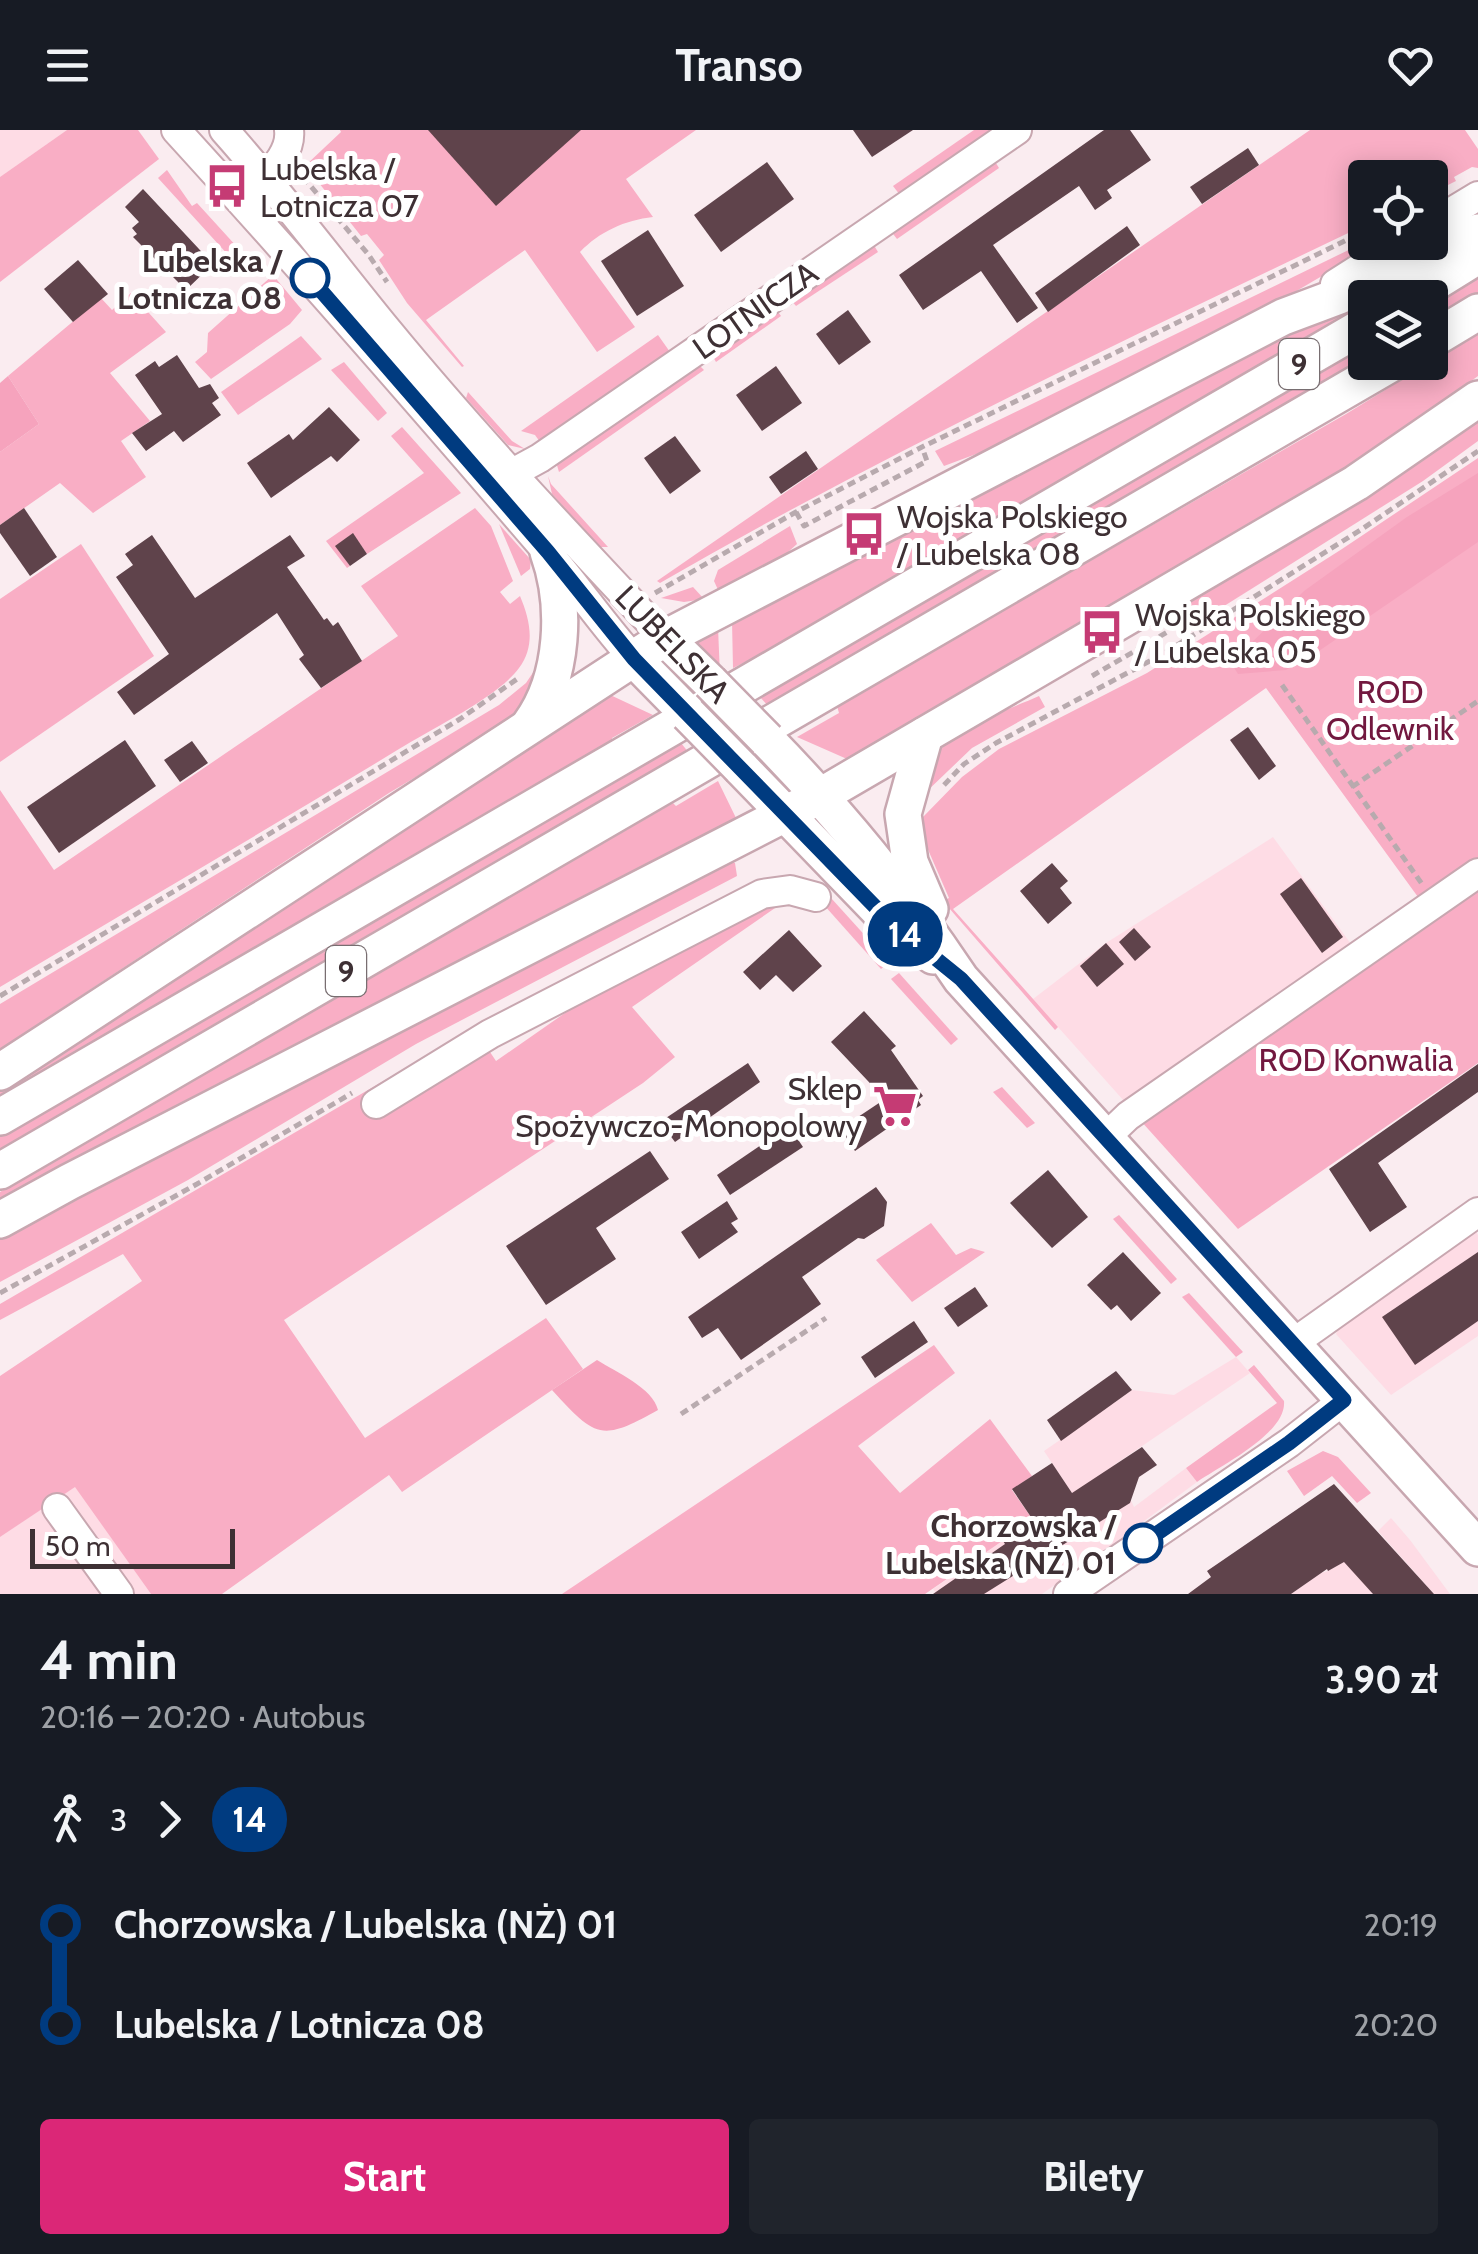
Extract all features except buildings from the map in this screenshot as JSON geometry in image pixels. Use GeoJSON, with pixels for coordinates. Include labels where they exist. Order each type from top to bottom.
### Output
{"type":"FeatureCollection","features":[{"type":"Feature","properties":{"kind":"main road"},"geometry":{"type":"LineString","coordinates":[[0,1072],[666,638],[1283,317],[1339,296],[1478,232]]}},
{"type":"Feature","properties":{"kind":"main road"},"geometry":{"type":"LineString","coordinates":[[1439,280],[1478,256]]}},
{"type":"Feature","properties":{"kind":"main road"},"geometry":{"type":"LineString","coordinates":[[1448,330],[1478,312]]}},
{"type":"Feature","properties":{"kind":"main road","name":"9"},"geometry":{"type":"LineString","coordinates":[[0,1117],[1348,335]]}},
{"type":"Feature","properties":{"kind":"main road","name":"9"},"geometry":{"type":"LineString","coordinates":[[0,1171],[1363,380]]}},
{"type":"Feature","properties":{"kind":"main road"},"geometry":{"type":"LineString","coordinates":[[0,1220],[822,795],[1356,484],[1478,399]]}},
{"type":"Feature","properties":{"kind":"main road"},"geometry":{"type":"LineString","coordinates":[[530,724],[548,693],[558,642],[555,581],[548,552]]}},
{"type":"Feature","properties":{"kind":"main road","name":"LUBELSKA"},"geometry":{"type":"LineString","coordinates":[[666,638],[822,795],[909,902],[961,979],[1478,1548]]}},
{"type":"Feature","properties":{"kind":"main road","name":"LUBELSKA"},"geometry":{"type":"LineString","coordinates":[[634,659],[888,920],[961,979]]}},
{"type":"Feature","properties":{"kind":"main road"},"geometry":{"type":"LineString","coordinates":[[925,735],[903,805],[906,844],[961,979]]}},
{"type":"Feature","properties":{"kind":"street","name":"LUBELSKA"},"geometry":{"type":"LineString","coordinates":[[176,130],[501,479],[666,638]]}},
{"type":"Feature","properties":{"kind":"street","name":"LUBELSKA"},"geometry":{"type":"LineString","coordinates":[[224,130],[389,332],[501,479],[548,552],[634,659]]}},
{"type":"Feature","properties":{"kind":"street"},"geometry":{"type":"LineString","coordinates":[[242,203],[287,149],[289,130]]}},
{"type":"Feature","properties":{"kind":"street","name":"LOTNICZA"},"geometry":{"type":"LineString","coordinates":[[501,479],[1017,130]]}},
{"type":"Feature","properties":{"kind":"street"},"geometry":{"type":"LineString","coordinates":[[1448,214],[1478,196]]}},
{"type":"Feature","properties":{"kind":"street"},"geometry":{"type":"LineString","coordinates":[[1283,317],[1373,260]]}},
{"type":"Feature","properties":{"kind":"street"},"geometry":{"type":"LineString","coordinates":[[1106,1138],[1128,1116],[1478,873]]}},
{"type":"Feature","properties":{"kind":"street"},"geometry":{"type":"LineString","coordinates":[[376,1104],[490,1034],[762,894],[790,890],[808,903],[844,874]]}},
{"type":"Feature","properties":{"kind":"street"},"geometry":{"type":"LineString","coordinates":[[1292,1344],[1478,1212]]}},
{"type":"Feature","properties":{"kind":"street"},"geometry":{"type":"LineString","coordinates":[[1068,1594],[1289,1443],[1344,1400]]}},
{"type":"Feature","properties":{"kind":"street"},"geometry":{"type":"LineString","coordinates":[[57,1508],[119,1594]]}},
{"type":"Feature","properties":{"kind":"path"},"geometry":{"type":"LineString","coordinates":[[658,591],[796,512],[922,447],[1348,240]]}},
{"type":"Feature","properties":{"kind":"path"},"geometry":{"type":"LineString","coordinates":[[796,512],[804,526],[927,461],[922,447]]}},
{"type":"Feature","properties":{"kind":"path"},"geometry":{"type":"LineString","coordinates":[[938,792],[964,764],[1052,708],[1146,664],[1440,479],[1478,450]]}},
{"type":"Feature","properties":{"kind":"path"},"geometry":{"type":"LineString","coordinates":[[1191,626],[1195,634]]}},
{"type":"Feature","properties":{"kind":"path"},"geometry":{"type":"LineString","coordinates":[[1084,680],[1174,628]]}},
{"type":"Feature","properties":{"kind":"path"},"geometry":{"type":"LineString","coordinates":[[0,996],[460,719],[521,676]]}},
{"type":"Feature","properties":{"kind":"path"},"geometry":{"type":"LineString","coordinates":[[1282,685],[1435,902]]}},
{"type":"Feature","properties":{"kind":"path"},"geometry":{"type":"LineString","coordinates":[[1352,787],[1478,701]]}},
{"type":"Feature","properties":{"kind":"path"},"geometry":{"type":"LineString","coordinates":[[682,1414],[826,1318]]}},
{"type":"Feature","properties":{"kind":"shaded area"},"geometry":{"type":"Polygon","coordinates":[[[0,130],[67,130],[0,177],[0,130]]]}},
{"type":"Feature","properties":{"kind":"shaded area"},"geometry":{"type":"Polygon","coordinates":[[[8,376],[39,424],[0,452],[0,383],[8,376]]]}},
{"type":"Feature","properties":{"kind":"shaded area"},"geometry":{"type":"Polygon","coordinates":[[[1478,473],[1478,542],[1286,670],[1238,674],[1231,663],[1304,591],[1407,517],[1478,473]]]}},
{"type":"Feature","properties":{"kind":"shaded area"},"geometry":{"type":"Polygon","coordinates":[[[1273,837],[1351,944],[1124,1101],[1033,999],[1106,943],[1273,837]]]}},
{"type":"Feature","properties":{"kind":"shaded area"},"geometry":{"type":"Polygon","coordinates":[[[1475,1230],[1478,1336],[1391,1395],[1336,1334],[1338,1329],[1475,1230]]]}},
{"type":"Feature","properties":{"kind":"shaded area"},"geometry":{"type":"Polygon","coordinates":[[[1236,1357],[1250,1373],[1114,1465],[1134,1507],[1186,1468],[1197,1482],[1086,1564],[1081,1559],[1063,1571],[1066,1577],[1042,1594],[937,1594],[933,1589],[1072,1493],[1044,1451],[1132,1390],[1174,1395],[1236,1357]]]}},
{"type":"Feature","properties":{"kind":"shaded area"},"geometry":{"type":"Polygon","coordinates":[[[597,1360],[642,1388],[658,1410],[611,1430],[600,1430],[579,1418],[552,1390],[597,1360]]]}},
{"type":"Feature","properties":{"kind":"shaded area"},"geometry":{"type":"Polygon","coordinates":[[[75,1486],[151,1594],[0,1594],[0,1537],[75,1486]]]}},
{"type":"Feature","properties":{"kind":"shaded area"},"geometry":{"type":"Polygon","coordinates":[[[1391,1518],[1450,1594],[1434,1594],[1378,1531],[1391,1518]]]}},
{"type":"Feature","properties":{"kind":"shaded area"},"geometry":{"type":"Polygon","coordinates":[[[1332,1541],[1373,1594],[1291,1594],[1310,1576],[1328,1571],[1316,1553],[1332,1541]]]}},
{"type":"Feature","properties":{"kind":"green space"},"geometry":{"type":"Polygon","coordinates":[[[67,130],[138,130],[159,159],[0,282],[0,177],[67,130]]]}},
{"type":"Feature","properties":{"kind":"green space"},"geometry":{"type":"Polygon","coordinates":[[[340,130],[696,130],[626,179],[653,217],[613,228],[580,252],[635,327],[597,352],[525,250],[426,320],[462,367],[407,303],[379,260],[384,255],[367,234],[361,236],[315,178],[297,163],[300,159],[306,165],[340,130]]]}},
{"type":"Feature","properties":{"kind":"green space"},"geometry":{"type":"Polygon","coordinates":[[[974,130],[994,130],[900,195],[893,186],[974,130]]]}},
{"type":"Feature","properties":{"kind":"green space"},"geometry":{"type":"Polygon","coordinates":[[[1310,130],[1465,130],[1478,149],[1478,168],[1472,167],[1454,177],[1456,181],[1448,185],[1448,160],[1348,160],[1348,233],[1009,397],[833,487],[660,583],[657,581],[1310,130]]]}},
{"type":"Feature","properties":{"kind":"green space"},"geometry":{"type":"Polygon","coordinates":[[[994,160],[999,168],[897,239],[890,230],[994,160]]]}},
{"type":"Feature","properties":{"kind":"green space"},"geometry":{"type":"Polygon","coordinates":[[[167,170],[192,206],[197,203],[238,248],[230,257],[158,178],[167,170]]]}},
{"type":"Feature","properties":{"kind":"green space"},"geometry":{"type":"Polygon","coordinates":[[[872,242],[878,252],[796,306],[791,300],[872,242]]]}},
{"type":"Feature","properties":{"kind":"green space"},"geometry":{"type":"Polygon","coordinates":[[[1348,250],[1349,260],[1288,296],[1003,444],[944,466],[935,451],[1348,250]]]}},
{"type":"Feature","properties":{"kind":"green space"},"geometry":{"type":"Polygon","coordinates":[[[273,275],[302,310],[290,324],[211,379],[195,362],[207,352],[208,333],[273,275]]]}},
{"type":"Feature","properties":{"kind":"green space"},"geometry":{"type":"Polygon","coordinates":[[[1478,275],[1478,292],[1448,310],[1448,294],[1478,275]]]}},
{"type":"Feature","properties":{"kind":"green space"},"geometry":{"type":"Polygon","coordinates":[[[131,293],[166,332],[110,373],[150,421],[121,441],[146,477],[93,513],[60,483],[0,525],[0,452],[39,424],[8,376],[101,298],[112,310],[131,293]]]}},
{"type":"Feature","properties":{"kind":"green space"},"geometry":{"type":"Polygon","coordinates":[[[1348,305],[1348,314],[774,648],[733,668],[732,621],[1348,305]]]}},
{"type":"Feature","properties":{"kind":"green space"},"geometry":{"type":"Polygon","coordinates":[[[776,309],[781,316],[716,362],[712,355],[776,309]]]}},
{"type":"Feature","properties":{"kind":"green space"},"geometry":{"type":"Polygon","coordinates":[[[1478,333],[1478,376],[1371,454],[847,759],[797,737],[839,713],[837,706],[1401,380],[1448,380],[1448,351],[1478,333]]]}},
{"type":"Feature","properties":{"kind":"green space"},"geometry":{"type":"Polygon","coordinates":[[[658,335],[670,352],[540,442],[535,435],[521,431],[658,335]]]}},
{"type":"Feature","properties":{"kind":"green space"},"geometry":{"type":"Polygon","coordinates":[[[301,336],[322,359],[238,415],[221,392],[301,336]]]}},
{"type":"Feature","properties":{"kind":"green space"},"geometry":{"type":"Polygon","coordinates":[[[1348,354],[1348,370],[769,707],[760,697],[1348,354]]]}},
{"type":"Feature","properties":{"kind":"green space"},"geometry":{"type":"Polygon","coordinates":[[[344,362],[387,413],[378,421],[331,370],[344,362]]]}},
{"type":"Feature","properties":{"kind":"green space"},"geometry":{"type":"Polygon","coordinates":[[[697,363],[704,370],[559,472],[556,462],[697,363]]]}},
{"type":"Feature","properties":{"kind":"green space"},"geometry":{"type":"Polygon","coordinates":[[[468,392],[512,441],[525,449],[508,445],[466,398],[468,392]]]}},
{"type":"Feature","properties":{"kind":"green space"},"geometry":{"type":"Polygon","coordinates":[[[1478,416],[1478,441],[1423,481],[1197,623],[1187,604],[1201,591],[1478,416]]]}},
{"type":"Feature","properties":{"kind":"green space"},"geometry":{"type":"Polygon","coordinates":[[[402,427],[461,493],[367,554],[353,534],[336,546],[350,566],[347,568],[326,541],[424,473],[391,436],[402,427]]]}},
{"type":"Feature","properties":{"kind":"green space","name":"ROD Odlewnik"},"geometry":{"type":"Polygon","coordinates":[[[1478,458],[1478,857],[1418,897],[1266,688],[953,909],[1058,1027],[1055,1030],[949,908],[945,900],[949,898],[926,845],[923,817],[962,777],[999,749],[1147,673],[1478,458]]]}},
{"type":"Feature","properties":{"kind":"green space"},"geometry":{"type":"Polygon","coordinates":[[[548,476],[608,547],[600,547],[552,494],[548,476]]]}},
{"type":"Feature","properties":{"kind":"green space"},"geometry":{"type":"Polygon","coordinates":[[[475,508],[491,526],[513,581],[500,592],[510,604],[520,596],[529,623],[528,650],[509,679],[463,712],[0,987],[0,790],[54,870],[398,636],[361,586],[475,508]]]}},
{"type":"Feature","properties":{"kind":"green space"},"geometry":{"type":"Polygon","coordinates":[[[499,524],[531,560],[530,569],[521,576],[499,524]]]}},
{"type":"Feature","properties":{"kind":"green space"},"geometry":{"type":"Polygon","coordinates":[[[790,526],[797,544],[777,562],[719,592],[714,581],[718,570],[790,526]]]}},
{"type":"Feature","properties":{"kind":"green space"},"geometry":{"type":"Polygon","coordinates":[[[81,544],[154,656],[0,762],[0,599],[81,544]]]}},
{"type":"Feature","properties":{"kind":"green space"},"geometry":{"type":"Polygon","coordinates":[[[693,587],[704,599],[684,602],[661,598],[693,587]]]}},
{"type":"Feature","properties":{"kind":"green space"},"geometry":{"type":"Polygon","coordinates":[[[718,627],[720,676],[694,648],[694,641],[718,627]]]}},
{"type":"Feature","properties":{"kind":"green space"},"geometry":{"type":"Polygon","coordinates":[[[548,650],[519,712],[508,722],[389,793],[0,1049],[0,1004],[499,705],[526,683],[548,650]]]}},
{"type":"Feature","properties":{"kind":"green space"},"geometry":{"type":"Polygon","coordinates":[[[606,693],[653,715],[0,1098],[0,1090],[606,693]]]}},
{"type":"Feature","properties":{"kind":"green space"},"geometry":{"type":"Polygon","coordinates":[[[1039,696],[1045,707],[972,748],[924,794],[932,763],[950,741],[979,722],[1039,696]]]}},
{"type":"Feature","properties":{"kind":"green space"},"geometry":{"type":"Polygon","coordinates":[[[681,743],[689,753],[0,1151],[0,1135],[681,743]]]}},
{"type":"Feature","properties":{"kind":"green space"},"geometry":{"type":"Polygon","coordinates":[[[718,781],[736,818],[0,1203],[0,1192],[673,803],[676,806],[718,781]]]}},
{"type":"Feature","properties":{"kind":"green space"},"geometry":{"type":"Polygon","coordinates":[[[730,861],[735,863],[737,876],[416,1044],[188,1180],[0,1282],[0,1238],[730,861]]]}},
{"type":"Feature","properties":{"kind":"green space","name":"ROD Konwalia"},"geometry":{"type":"Polygon","coordinates":[[[1478,887],[1478,1063],[1238,1229],[1140,1120],[1478,887]]]}},
{"type":"Feature","properties":{"kind":"green space"},"geometry":{"type":"Polygon","coordinates":[[[779,898],[795,904],[778,906],[632,1007],[675,1057],[643,1083],[284,1320],[365,1438],[546,1318],[583,1369],[402,1492],[389,1475],[222,1594],[151,1594],[75,1487],[0,1537],[0,1376],[142,1281],[123,1254],[0,1320],[0,1304],[466,1033],[488,1049],[496,1061],[588,997],[779,898]]]}},
{"type":"Feature","properties":{"kind":"green space"},"geometry":{"type":"Polygon","coordinates":[[[831,898],[889,962],[881,969],[824,905],[831,898]]]}},
{"type":"Feature","properties":{"kind":"green space"},"geometry":{"type":"Polygon","coordinates":[[[899,973],[958,1039],[951,1045],[891,979],[899,973]]]}},
{"type":"Feature","properties":{"kind":"green space"},"geometry":{"type":"Polygon","coordinates":[[[1002,1087],[1035,1123],[1027,1128],[993,1092],[1002,1087]]]}},
{"type":"Feature","properties":{"kind":"green space"},"geometry":{"type":"Polygon","coordinates":[[[1119,1215],[1177,1279],[1171,1284],[1113,1219],[1119,1215]]]}},
{"type":"Feature","properties":{"kind":"green space"},"geometry":{"type":"Polygon","coordinates":[[[931,1223],[956,1255],[971,1248],[985,1252],[912,1302],[876,1260],[931,1223]]]}},
{"type":"Feature","properties":{"kind":"green space"},"geometry":{"type":"Polygon","coordinates":[[[1189,1293],[1243,1352],[1236,1357],[1182,1297],[1189,1293]]]}},
{"type":"Feature","properties":{"kind":"green space"},"geometry":{"type":"Polygon","coordinates":[[[934,1345],[955,1373],[858,1446],[900,1493],[990,1419],[1032,1476],[1012,1490],[1033,1520],[925,1594],[562,1594],[934,1345]]]}},
{"type":"Feature","properties":{"kind":"green space"},"geometry":{"type":"Polygon","coordinates":[[[1254,1365],[1284,1401],[1282,1413],[1251,1447],[1197,1482],[1186,1468],[1277,1403],[1248,1370],[1254,1365]]]}},
{"type":"Feature","properties":{"kind":"green space"},"geometry":{"type":"Polygon","coordinates":[[[1323,1451],[1338,1457],[1371,1493],[1357,1503],[1332,1476],[1304,1496],[1287,1471],[1323,1451]]]}},
{"type":"Feature","properties":{"kind":"bus line","name":"14"},"geometry":{"type":"LineString","coordinates":[[310,278],[548,552],[634,659],[888,920],[961,979],[1344,1400],[1322,1420],[1143,1543]]}},
{"type":"Feature","properties":{"kind":"place","name":"Lubelska / Lotnicza 07"},"geometry":{"type":"Point","coordinates":[227,186]}},
{"type":"Feature","properties":{"kind":"place","name":"Lubelska / Lotnicza 08"},"geometry":{"type":"Point","coordinates":[310,278]}},
{"type":"Feature","properties":{"kind":"place","name":"Wojska Polskiego / Lubelska 08"},"geometry":{"type":"Point","coordinates":[864,534]}},
{"type":"Feature","properties":{"kind":"place","name":"Wojska Polskiego / Lubelska 05"},"geometry":{"type":"Point","coordinates":[1102,632]}},
{"type":"Feature","properties":{"kind":"place","name":"Sklep Spożywczo-Monopolowy"},"geometry":{"type":"Point","coordinates":[895,1106]}},
{"type":"Feature","properties":{"kind":"place","name":"Chorzowska / Lubelska (NŻ) 01"},"geometry":{"type":"Point","coordinates":[1143,1543]}}]}
